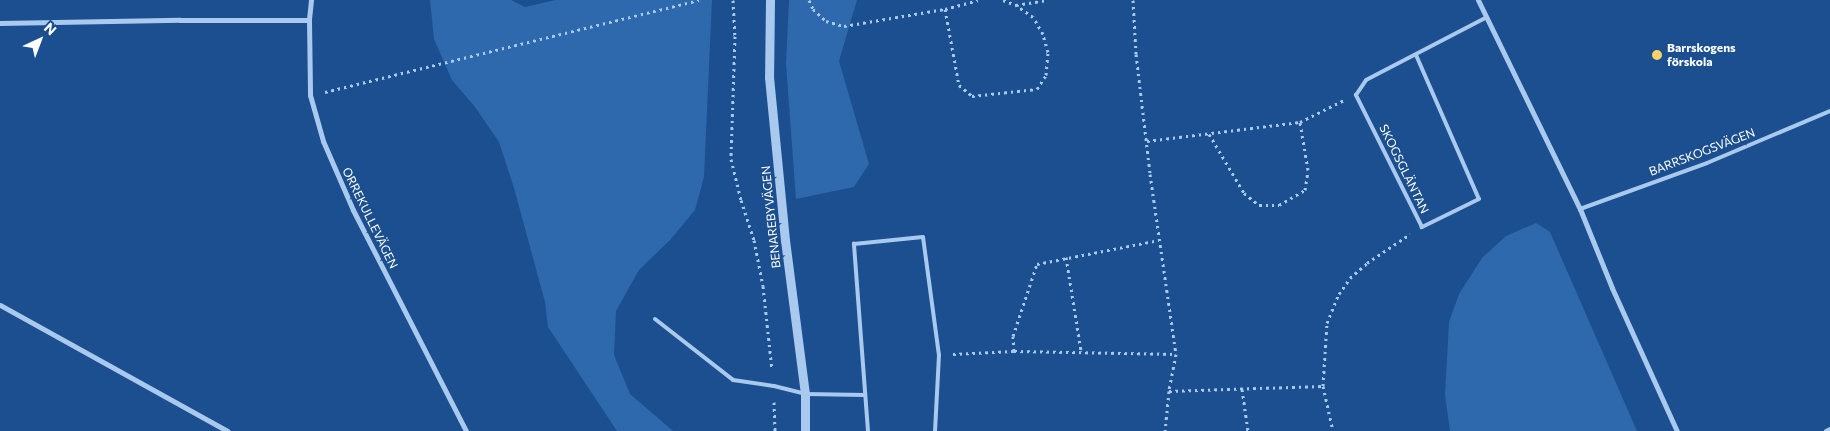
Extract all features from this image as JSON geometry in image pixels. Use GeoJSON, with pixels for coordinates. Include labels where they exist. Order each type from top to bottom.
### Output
{"type":"FeatureCollection","features":[{"type":"Feature","properties":{"kind":"street","name":"ORREKULLEVÄGEN"},"geometry":{"type":"LineString","coordinates":[[311,0],[309,20],[310,95],[322,141],[353,210],[466,431]]}},
{"type":"Feature","properties":{"kind":"street","name":"BENAREBYVÄGEN"},"geometry":{"type":"LineString","coordinates":[[770,0],[768,29],[772,106],[784,231],[805,394],[805,431]]}},
{"type":"Feature","properties":{"kind":"street"},"geometry":{"type":"LineString","coordinates":[[1478,0],[1580,209],[1612,288],[1678,431]]}},
{"type":"Feature","properties":{"kind":"street"},"geometry":{"type":"LineString","coordinates":[[0,23],[309,20]]}},
{"type":"Feature","properties":{"kind":"street"},"geometry":{"type":"LineString","coordinates":[[0,305],[227,431]]}},
{"type":"Feature","properties":{"kind":"lane"},"geometry":{"type":"LineString","coordinates":[[1356,94],[1366,80],[1487,17]]}},
{"type":"Feature","properties":{"kind":"lane","name":"SKOGSGLÄNTAN"},"geometry":{"type":"LineString","coordinates":[[1356,94],[1422,227],[1480,199],[1416,55]]}},
{"type":"Feature","properties":{"kind":"lane","name":"BARRSKOGSVÄGEN"},"geometry":{"type":"LineString","coordinates":[[1580,209],[1707,163],[1830,111]]}},
{"type":"Feature","properties":{"kind":"lane"},"geometry":{"type":"LineString","coordinates":[[868,431],[854,244],[923,237],[940,355],[935,431]]}},
{"type":"Feature","properties":{"kind":"lane"},"geometry":{"type":"LineString","coordinates":[[655,319],[733,380],[774,386],[805,394],[865,395]]}},
{"type":"Feature","properties":{"kind":"lane"},"geometry":{"type":"LineString","coordinates":[[1826,431],[1830,429]]}},
{"type":"Feature","properties":{"kind":"path"},"geometry":{"type":"LineString","coordinates":[[322,93],[699,0]]}},
{"type":"Feature","properties":{"kind":"path"},"geometry":{"type":"LineString","coordinates":[[733,0],[735,36],[732,159],[740,200],[754,240],[762,286],[774,386],[775,431]]}},
{"type":"Feature","properties":{"kind":"path"},"geometry":{"type":"LineString","coordinates":[[809,0],[813,9],[826,21],[844,26],[945,9],[978,0]]}},
{"type":"Feature","properties":{"kind":"path"},"geometry":{"type":"LineString","coordinates":[[945,9],[960,85],[972,96],[1037,89],[1046,75],[1048,52],[1043,34],[1034,17],[1016,4],[1003,0]]}},
{"type":"Feature","properties":{"kind":"path"},"geometry":{"type":"LineString","coordinates":[[1016,4],[1046,0]]}},
{"type":"Feature","properties":{"kind":"path"},"geometry":{"type":"LineString","coordinates":[[1133,0],[1136,54],[1159,240],[1176,354],[1169,390],[1165,431]]}},
{"type":"Feature","properties":{"kind":"path"},"geometry":{"type":"LineString","coordinates":[[1148,141],[1300,122],[1356,94]]}},
{"type":"Feature","properties":{"kind":"path"},"geometry":{"type":"LineString","coordinates":[[1209,134],[1244,192],[1259,205],[1279,205],[1305,190],[1308,170],[1300,122]]}},
{"type":"Feature","properties":{"kind":"path"},"geometry":{"type":"LineString","coordinates":[[1333,431],[1323,386],[1327,323],[1339,294],[1350,278],[1367,263],[1422,227]]}},
{"type":"Feature","properties":{"kind":"path"},"geometry":{"type":"LineString","coordinates":[[1014,351],[1013,336],[1037,264],[1159,240]]}},
{"type":"Feature","properties":{"kind":"path"},"geometry":{"type":"LineString","coordinates":[[1066,257],[1080,351]]}},
{"type":"Feature","properties":{"kind":"path"},"geometry":{"type":"LineString","coordinates":[[940,355],[1014,351],[1176,354]]}},
{"type":"Feature","properties":{"kind":"path"},"geometry":{"type":"LineString","coordinates":[[1169,390],[1323,386]]}},
{"type":"Feature","properties":{"kind":"path"},"geometry":{"type":"LineString","coordinates":[[1242,389],[1248,431]]}},
{"type":"Feature","properties":{"kind":"shaded area"},"geometry":{"type":"Polygon","coordinates":[[[430,0],[511,0],[525,7],[556,0],[712,0],[704,177],[695,210],[670,240],[639,270],[616,311],[614,355],[630,394],[673,431],[617,431],[548,327],[545,302],[514,188],[499,142],[475,107],[452,80],[434,39],[430,0]]]}},
{"type":"Feature","properties":{"kind":"shaded area"},"geometry":{"type":"Polygon","coordinates":[[[789,0],[857,0],[839,61],[869,164],[854,187],[796,199],[786,64],[789,0]]]}},
{"type":"Feature","properties":{"kind":"shaded area"},"geometry":{"type":"Polygon","coordinates":[[[1536,223],[1550,232],[1637,431],[1450,431],[1445,395],[1449,322],[1459,294],[1482,258],[1506,236],[1536,223]]]}},
{"type":"Feature","properties":{"kind":"place","name":"Barrskogens förskola"},"geometry":{"type":"Point","coordinates":[1657,55]}}]}
